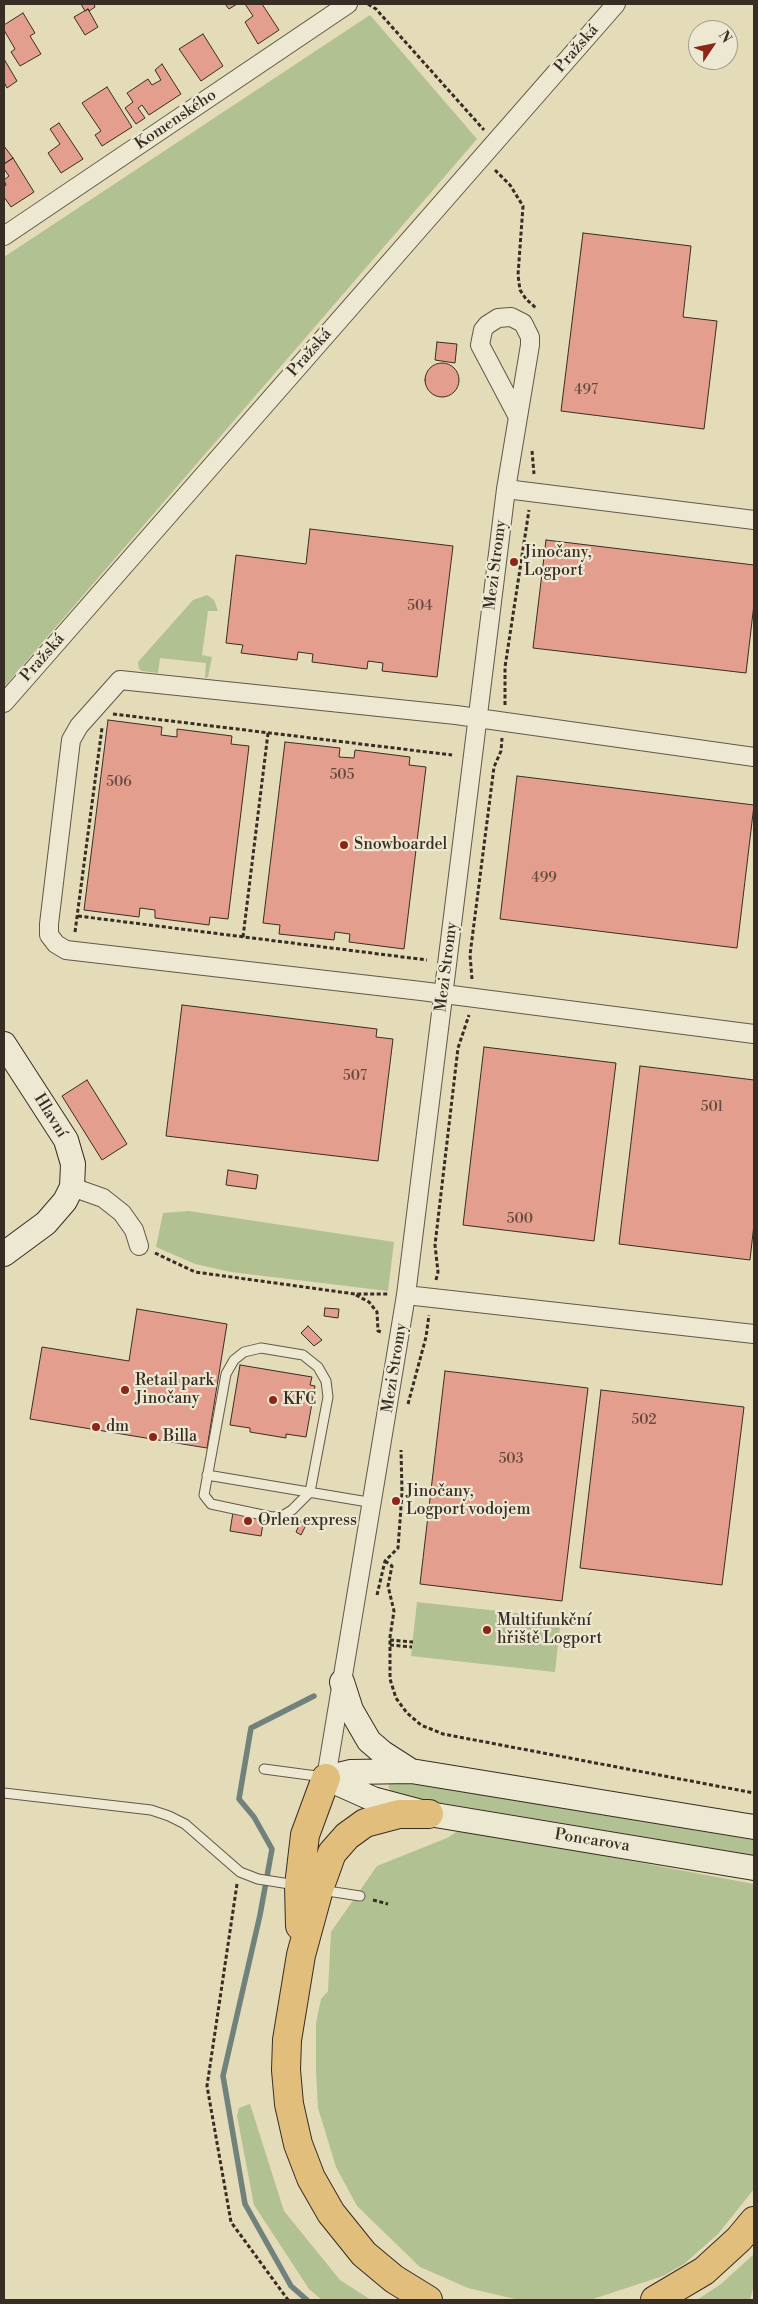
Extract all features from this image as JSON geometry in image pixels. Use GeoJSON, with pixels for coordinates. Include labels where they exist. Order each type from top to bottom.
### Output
{"type":"FeatureCollection","features":[{"type":"Feature","properties":{"kind":"highway"},"geometry":{"type":"LineString","coordinates":[[326,1778],[305,1834],[300,1886],[301,1956],[287,2040],[286,2070],[293,2125],[301,2152],[319,2194],[347,2235],[389,2275],[428,2300]]}},
{"type":"Feature","properties":{"kind":"highway"},"geometry":{"type":"LineString","coordinates":[[300,1886],[339,1844],[356,1829],[385,1816],[429,1814]]}},
{"type":"Feature","properties":{"kind":"highway"},"geometry":{"type":"LineString","coordinates":[[655,2300],[704,2271],[740,2239],[754,2221]]}},
{"type":"Feature","properties":{"kind":"main road","name":"Hlavní"},"geometry":{"type":"LineString","coordinates":[[4,1044],[66,1140],[73,1164],[72,1187]]}},
{"type":"Feature","properties":{"kind":"main road"},"geometry":{"type":"LineString","coordinates":[[4,1254],[46,1223],[65,1201],[72,1187]]}},
{"type":"Feature","properties":{"kind":"main road"},"geometry":{"type":"LineString","coordinates":[[342,1682],[351,1710],[369,1741],[411,1771]]}},
{"type":"Feature","properties":{"kind":"main road"},"geometry":{"type":"LineString","coordinates":[[326,1778],[351,1772],[411,1771],[754,1827]]}},
{"type":"Feature","properties":{"kind":"main road","name":"Poncarova"},"geometry":{"type":"LineString","coordinates":[[326,1778],[373,1800],[429,1814],[754,1868]]}},
{"type":"Feature","properties":{"kind":"street","name":"Komenského"},"geometry":{"type":"LineString","coordinates":[[4,236],[348,4]]}},
{"type":"Feature","properties":{"kind":"street","name":"Pražská"},"geometry":{"type":"LineString","coordinates":[[4,704],[616,4]]}},
{"type":"Feature","properties":{"kind":"street","name":"Mezi Stromy"},"geometry":{"type":"LineString","coordinates":[[326,1778],[406,1295],[506,489],[518,416],[530,337],[523,324],[517,319],[498,318],[483,330],[480,345],[518,416]]}},
{"type":"Feature","properties":{"kind":"street"},"geometry":{"type":"LineString","coordinates":[[506,489],[754,520]]}},
{"type":"Feature","properties":{"kind":"street"},"geometry":{"type":"LineString","coordinates":[[754,757],[478,718],[120,680],[80,726],[74,734],[70,746],[49,924],[50,935],[60,948],[444,994],[754,1034]]}},
{"type":"Feature","properties":{"kind":"street"},"geometry":{"type":"LineString","coordinates":[[72,1187],[104,1198],[122,1213],[134,1230],[139,1246]]}},
{"type":"Feature","properties":{"kind":"street"},"geometry":{"type":"LineString","coordinates":[[406,1295],[754,1334]]}},
{"type":"Feature","properties":{"kind":"lane"},"geometry":{"type":"LineString","coordinates":[[261,1348],[303,1355],[318,1367],[326,1381],[328,1396],[310,1492],[292,1510],[282,1516],[272,1517],[211,1504],[204,1495],[226,1374],[234,1360],[244,1352],[261,1348]]}},
{"type":"Feature","properties":{"kind":"lane"},"geometry":{"type":"LineString","coordinates":[[207,1475],[310,1492],[372,1509]]}},
{"type":"Feature","properties":{"kind":"lane"},"geometry":{"type":"LineString","coordinates":[[264,1769],[326,1778]]}},
{"type":"Feature","properties":{"kind":"lane"},"geometry":{"type":"LineString","coordinates":[[4,1793],[151,1810],[185,1824],[240,1872],[258,1879],[360,1896]]}},
{"type":"Feature","properties":{"kind":"path"},"geometry":{"type":"LineString","coordinates":[[368,4],[376,9],[495,142],[509,154],[494,171],[510,185],[523,206],[518,275],[520,290],[539,312]]}},
{"type":"Feature","properties":{"kind":"path"},"geometry":{"type":"LineString","coordinates":[[531,448],[535,469]]}},
{"type":"Feature","properties":{"kind":"path"},"geometry":{"type":"LineString","coordinates":[[506,703],[505,668],[527,520]]}},
{"type":"Feature","properties":{"kind":"path"},"geometry":{"type":"LineString","coordinates":[[108,714],[452,755]]}},
{"type":"Feature","properties":{"kind":"path"},"geometry":{"type":"LineString","coordinates":[[73,950],[104,720]]}},
{"type":"Feature","properties":{"kind":"path"},"geometry":{"type":"LineString","coordinates":[[243,937],[268,733]]}},
{"type":"Feature","properties":{"kind":"path"},"geometry":{"type":"LineString","coordinates":[[472,976],[470,955],[484,843],[494,767],[501,751]]}},
{"type":"Feature","properties":{"kind":"path"},"geometry":{"type":"LineString","coordinates":[[78,916],[427,960]]}},
{"type":"Feature","properties":{"kind":"path"},"geometry":{"type":"LineString","coordinates":[[438,1272],[435,1245],[456,1068],[462,1034],[468,1023]]}},
{"type":"Feature","properties":{"kind":"path"},"geometry":{"type":"LineString","coordinates":[[139,1246],[194,1272],[355,1294],[406,1295]]}},
{"type":"Feature","properties":{"kind":"path"},"geometry":{"type":"LineString","coordinates":[[355,1294],[369,1302],[377,1312],[378,1331]]}},
{"type":"Feature","properties":{"kind":"path"},"geometry":{"type":"LineString","coordinates":[[407,1414],[426,1337]]}},
{"type":"Feature","properties":{"kind":"path"},"geometry":{"type":"LineString","coordinates":[[375,1604],[385,1561],[398,1548],[402,1492],[401,1449]]}},
{"type":"Feature","properties":{"kind":"path"},"geometry":{"type":"LineString","coordinates":[[385,1561],[392,1566],[388,1586],[394,1610],[390,1642],[390,1679],[396,1698],[407,1713],[421,1725],[443,1734],[754,1793]]}},
{"type":"Feature","properties":{"kind":"path"},"geometry":{"type":"LineString","coordinates":[[390,1642],[413,1642]]}},
{"type":"Feature","properties":{"kind":"path"},"geometry":{"type":"LineString","coordinates":[[390,1642],[412,1647]]}},
{"type":"Feature","properties":{"kind":"path"},"geometry":{"type":"LineString","coordinates":[[240,1872],[233,1904],[207,2086],[231,2222],[288,2300]]}},
{"type":"Feature","properties":{"kind":"green space"},"geometry":{"type":"Polygon","coordinates":[[[370,15],[477,139],[4,687],[4,257],[370,15]]]}},
{"type":"Feature","properties":{"kind":"green space"},"geometry":{"type":"Polygon","coordinates":[[[207,595],[214,600],[218,611],[208,611],[202,655],[212,657],[208,677],[205,678],[206,663],[160,658],[158,673],[139,669],[138,662],[193,600],[207,595]]]}},
{"type":"Feature","properties":{"kind":"green space"},"geometry":{"type":"Polygon","coordinates":[[[189,1211],[394,1242],[388,1291],[231,1272],[195,1264],[156,1247],[163,1213],[189,1211]]]}},
{"type":"Feature","properties":{"kind":"green space","name":"Multifunkční hřiště Logport"},"geometry":{"type":"Polygon","coordinates":[[[417,1602],[561,1618],[555,1672],[411,1656],[417,1602]]]}},
{"type":"Feature","properties":{"kind":"green space"},"geometry":{"type":"Polygon","coordinates":[[[396,1780],[754,1840],[754,1855],[394,1795],[388,1787],[391,1782],[396,1780]]]}},
{"type":"Feature","properties":{"kind":"green space"},"geometry":{"type":"Polygon","coordinates":[[[461,1829],[754,1884],[754,2189],[718,2234],[684,2264],[663,2276],[590,2300],[519,2300],[468,2288],[420,2267],[357,2206],[336,2167],[318,2108],[316,2071],[316,2023],[321,1999],[328,1991],[331,1932],[377,1866],[447,1838],[461,1829]]]}},
{"type":"Feature","properties":{"kind":"green space"},"geometry":{"type":"Polygon","coordinates":[[[250,2104],[284,2211],[340,2280],[371,2300],[322,2300],[309,2289],[254,2205],[237,2116],[239,2108],[250,2104]]]}},
{"type":"Feature","properties":{"kind":"green space"},"geometry":{"type":"Polygon","coordinates":[[[754,2254],[754,2285],[750,2300],[697,2300],[721,2284],[754,2254]]]}},
{"type":"Feature","properties":{"kind":"building"},"geometry":{"type":"Polygon","coordinates":[[[81,4],[94,4],[95,7],[85,11],[81,4]]]}},
{"type":"Feature","properties":{"kind":"building"},"geometry":{"type":"Polygon","coordinates":[[[225,4],[237,4],[229,9],[225,4]]]}},
{"type":"Feature","properties":{"kind":"building"},"geometry":{"type":"Polygon","coordinates":[[[245,4],[262,4],[279,30],[258,44],[245,22],[253,16],[245,4]]]}},
{"type":"Feature","properties":{"kind":"building"},"geometry":{"type":"Polygon","coordinates":[[[88,9],[98,27],[85,35],[74,17],[88,9]]]}},
{"type":"Feature","properties":{"kind":"building"},"geometry":{"type":"Polygon","coordinates":[[[23,13],[35,33],[30,36],[41,54],[20,66],[11,52],[15,49],[4,30],[4,25],[23,13]]]}},
{"type":"Feature","properties":{"kind":"building"},"geometry":{"type":"Polygon","coordinates":[[[203,34],[223,66],[201,81],[179,49],[203,34]]]}},
{"type":"Feature","properties":{"kind":"building"},"geometry":{"type":"Polygon","coordinates":[[[4,59],[17,81],[7,88],[4,82],[4,59]]]}},
{"type":"Feature","properties":{"kind":"building"},"geometry":{"type":"Polygon","coordinates":[[[162,64],[181,94],[149,115],[142,105],[138,108],[145,118],[136,124],[125,108],[133,102],[127,93],[148,79],[152,85],[161,80],[155,70],[162,64]]]}},
{"type":"Feature","properties":{"kind":"building"},"geometry":{"type":"Polygon","coordinates":[[[107,87],[132,127],[102,146],[95,135],[101,131],[82,103],[107,87]]]}},
{"type":"Feature","properties":{"kind":"building"},"geometry":{"type":"Polygon","coordinates":[[[59,123],[83,159],[61,173],[48,153],[60,144],[50,129],[59,123]]]}},
{"type":"Feature","properties":{"kind":"building"},"geometry":{"type":"Polygon","coordinates":[[[4,146],[13,158],[4,164],[4,146]]]}},
{"type":"Feature","properties":{"kind":"building"},"geometry":{"type":"Polygon","coordinates":[[[13,158],[34,192],[11,207],[4,197],[4,187],[6,185],[4,180],[9,176],[4,169],[4,164],[13,158]]]}},
{"type":"Feature","properties":{"kind":"building"},"geometry":{"type":"Polygon","coordinates":[[[583,233],[691,246],[683,317],[717,321],[704,429],[561,411],[583,233]]]}},
{"type":"Feature","properties":{"kind":"building"},"geometry":{"type":"Polygon","coordinates":[[[437,342],[457,344],[455,363],[435,360],[437,342]]]}},
{"type":"Feature","properties":{"kind":"building"},"geometry":{"type":"Polygon","coordinates":[[[442,363],[449,364],[454,368],[458,373],[458,387],[454,392],[449,396],[442,397],[435,396],[430,392],[426,387],[425,380],[426,373],[430,368],[435,364],[442,363]]]}},
{"type":"Feature","properties":{"kind":"building"},"geometry":{"type":"Polygon","coordinates":[[[310,529],[453,546],[437,677],[382,671],[383,663],[368,661],[367,669],[312,662],[313,654],[298,652],[297,660],[241,653],[243,645],[226,643],[236,555],[306,564],[310,529]]]}},
{"type":"Feature","properties":{"kind":"building"},"geometry":{"type":"Polygon","coordinates":[[[546,540],[754,565],[754,604],[746,673],[533,648],[546,540]]]}},
{"type":"Feature","properties":{"kind":"building"},"geometry":{"type":"Polygon","coordinates":[[[108,720],[162,727],[161,735],[177,737],[177,729],[232,736],[231,744],[249,746],[228,919],[210,917],[209,925],[155,918],[155,910],[140,908],[139,917],[84,910],[108,720]]]}},
{"type":"Feature","properties":{"kind":"building","name":"Snowboardel"},"geometry":{"type":"Polygon","coordinates":[[[285,742],[340,748],[339,757],[354,758],[355,750],[410,757],[409,765],[426,767],[404,949],[349,942],[350,934],[335,932],[334,940],[279,934],[280,925],[263,923],[285,742]]]}},
{"type":"Feature","properties":{"kind":"building"},"geometry":{"type":"Polygon","coordinates":[[[517,776],[754,805],[737,948],[500,919],[517,776]]]}},
{"type":"Feature","properties":{"kind":"building"},"geometry":{"type":"Polygon","coordinates":[[[182,1005],[377,1029],[376,1037],[393,1039],[378,1161],[166,1136],[182,1005]]]}},
{"type":"Feature","properties":{"kind":"building"},"geometry":{"type":"Polygon","coordinates":[[[484,1047],[616,1063],[594,1241],[463,1225],[484,1047]]]}},
{"type":"Feature","properties":{"kind":"building"},"geometry":{"type":"Polygon","coordinates":[[[640,1066],[754,1080],[754,1224],[750,1260],[619,1244],[640,1066]]]}},
{"type":"Feature","properties":{"kind":"building"},"geometry":{"type":"Polygon","coordinates":[[[87,1080],[127,1144],[102,1160],[62,1096],[87,1080]]]}},
{"type":"Feature","properties":{"kind":"building"},"geometry":{"type":"Polygon","coordinates":[[[228,1170],[258,1175],[256,1189],[226,1185],[228,1170]]]}},
{"type":"Feature","properties":{"kind":"building"},"geometry":{"type":"Polygon","coordinates":[[[325,1308],[339,1309],[338,1318],[324,1316],[325,1308]]]}},
{"type":"Feature","properties":{"kind":"building","name":"Retail park Jinočany"},"geometry":{"type":"Polygon","coordinates":[[[137,1309],[227,1324],[207,1448],[30,1419],[42,1347],[129,1361],[137,1309]]]}},
{"type":"Feature","properties":{"kind":"building"},"geometry":{"type":"Polygon","coordinates":[[[308,1326],[322,1340],[314,1346],[301,1333],[308,1326]]]}},
{"type":"Feature","properties":{"kind":"building","name":"KFC"},"geometry":{"type":"Polygon","coordinates":[[[240,1365],[312,1377],[310,1385],[315,1386],[306,1437],[286,1434],[286,1438],[250,1432],[250,1428],[230,1425],[240,1365]]]}},
{"type":"Feature","properties":{"kind":"building"},"geometry":{"type":"Polygon","coordinates":[[[445,1371],[588,1388],[562,1601],[420,1584],[445,1371]]]}},
{"type":"Feature","properties":{"kind":"building"},"geometry":{"type":"Polygon","coordinates":[[[601,1390],[744,1407],[722,1585],[580,1568],[601,1390]]]}},
{"type":"Feature","properties":{"kind":"building"},"geometry":{"type":"Polygon","coordinates":[[[234,1506],[265,1511],[261,1536],[230,1531],[234,1506]]]}},
{"type":"Feature","properties":{"kind":"building"},"geometry":{"type":"Polygon","coordinates":[[[301,1521],[307,1523],[301,1535],[296,1532],[301,1521]]]}},
{"type":"Feature","properties":{"kind":"waterway"},"geometry":{"type":"LineString","coordinates":[[307,2300],[291,2286],[245,2204],[223,2076],[260,1915],[272,1849],[254,1817],[239,1799],[251,1728],[314,1696]]}},
{"type":"Feature","properties":{"kind":"place","name":"Jinočany, Logport"},"geometry":{"type":"Point","coordinates":[514,562]}},
{"type":"Feature","properties":{"kind":"place","name":"Snowboardel"},"geometry":{"type":"Point","coordinates":[344,845]}},
{"type":"Feature","properties":{"kind":"place","name":"Retail park Jinočany"},"geometry":{"type":"Point","coordinates":[125,1390]}},
{"type":"Feature","properties":{"kind":"place","name":"KFC"},"geometry":{"type":"Point","coordinates":[273,1400]}},
{"type":"Feature","properties":{"kind":"place","name":"dm"},"geometry":{"type":"Point","coordinates":[96,1427]}},
{"type":"Feature","properties":{"kind":"place","name":"Billa"},"geometry":{"type":"Point","coordinates":[153,1437]}},
{"type":"Feature","properties":{"kind":"place","name":"Jinočany, Logport vodojem"},"geometry":{"type":"Point","coordinates":[396,1501]}},
{"type":"Feature","properties":{"kind":"place","name":"Orlen express"},"geometry":{"type":"Point","coordinates":[248,1521]}},
{"type":"Feature","properties":{"kind":"place","name":"Multifunkční hřiště Logport"},"geometry":{"type":"Point","coordinates":[487,1630]}}]}
